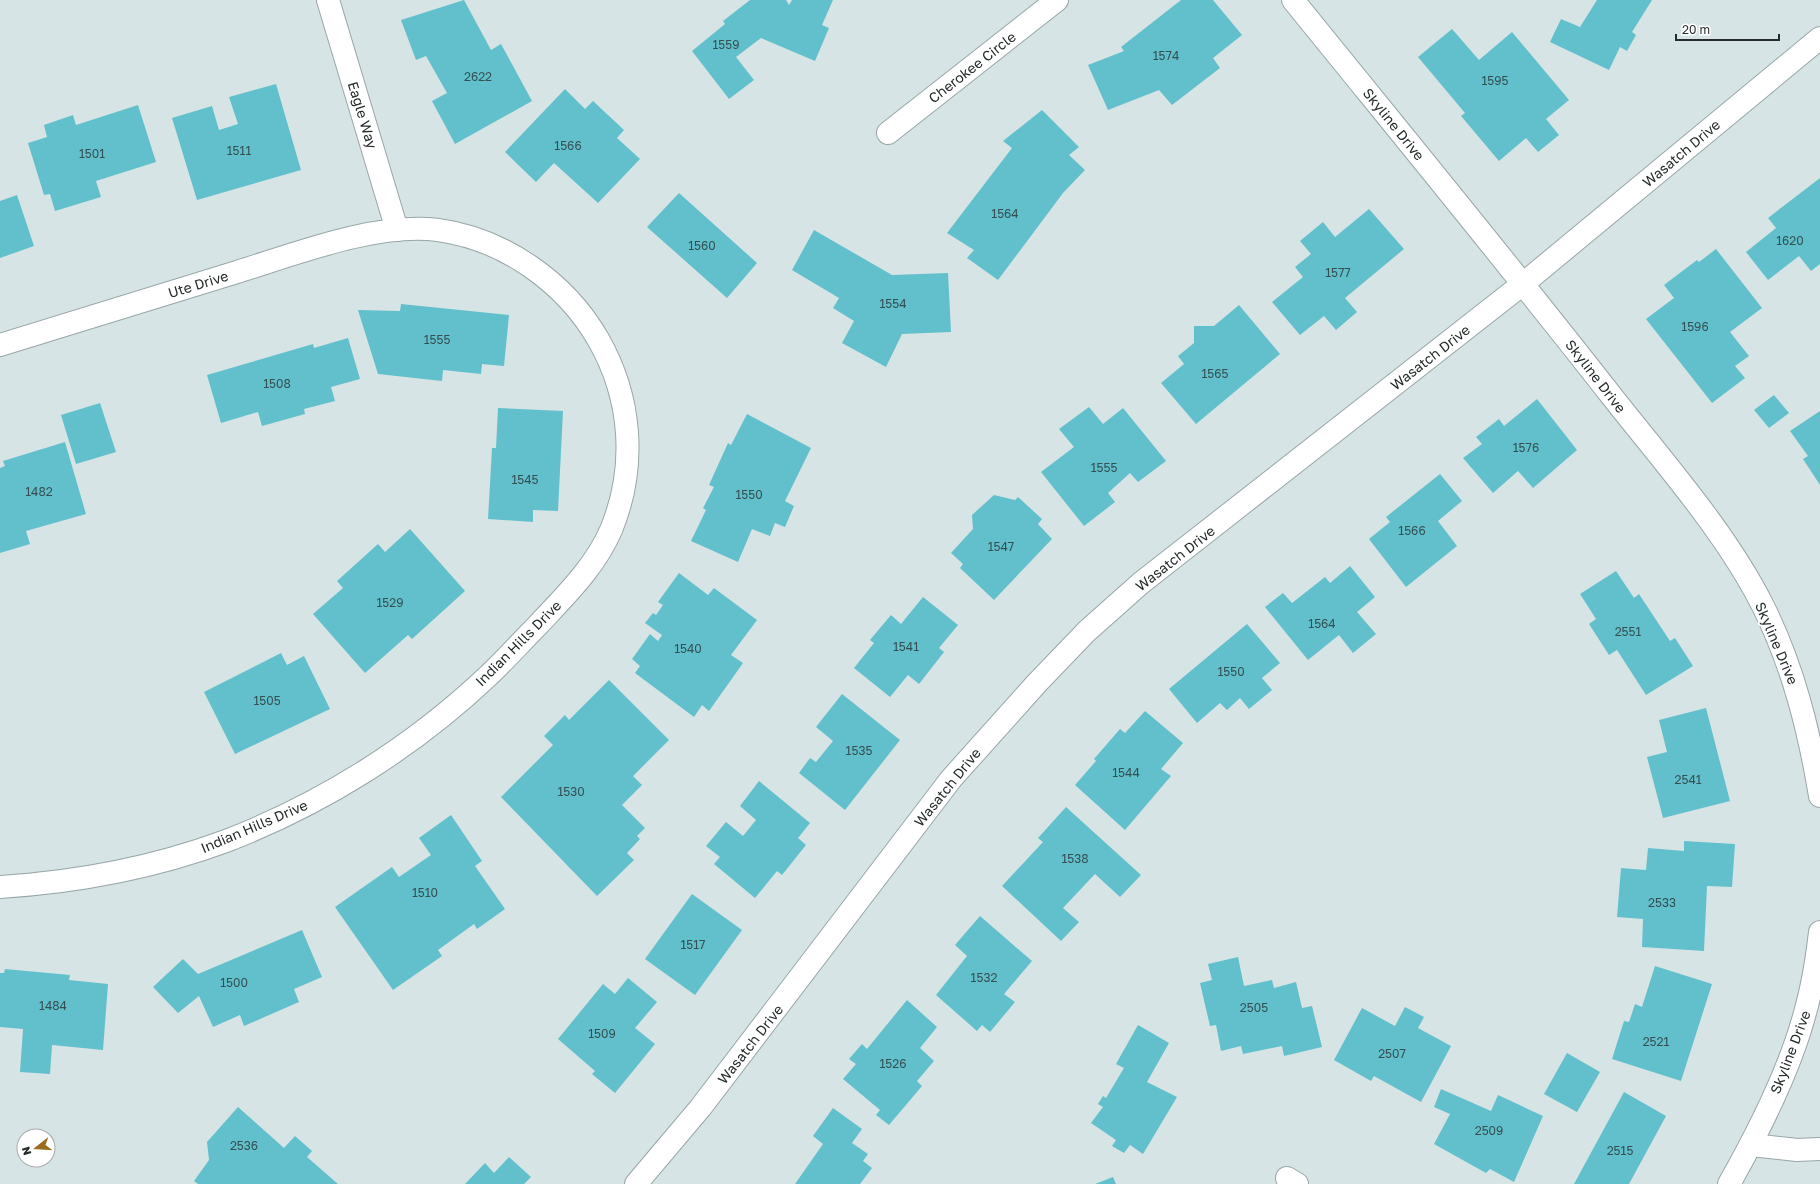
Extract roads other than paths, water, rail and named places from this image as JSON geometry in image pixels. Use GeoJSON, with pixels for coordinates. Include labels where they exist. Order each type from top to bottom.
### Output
{"type":"FeatureCollection","features":[{"type":"Feature","properties":{"kind":"street","name":"Eagle Way"},"geometry":{"type":"LineString","coordinates":[[328,0],[397,230]]}},
{"type":"Feature","properties":{"kind":"street","name":"Cherokee Circle"},"geometry":{"type":"LineString","coordinates":[[888,133],[1057,0]]}},
{"type":"Feature","properties":{"kind":"street","name":"Skyline Drive"},"geometry":{"type":"LineString","coordinates":[[1293,0],[1524,283],[1706,518],[1734,558],[1762,605],[1782,649],[1801,704],[1813,750],[1820,796]]}},
{"type":"Feature","properties":{"kind":"street","name":"Wasatch Drive"},"geometry":{"type":"LineString","coordinates":[[636,1184],[701,1107],[950,779],[1037,683],[1087,631],[1141,584],[1524,283],[1820,38]]}},
{"type":"Feature","properties":{"kind":"street","name":"Ute Drive"},"geometry":{"type":"LineString","coordinates":[[0,345],[335,242],[397,230]]}},
{"type":"Feature","properties":{"kind":"street","name":"Indian Hills Drive"},"geometry":{"type":"LineString","coordinates":[[0,887],[43,884],[103,875],[163,862],[226,840],[289,814],[347,783],[395,751],[488,677],[562,600],[598,555],[610,533],[622,493],[628,460],[628,430],[623,400],[612,363],[592,328],[568,298],[540,272],[508,253],[473,239],[438,230],[397,230]]}},
{"type":"Feature","properties":{"kind":"street","name":"Skyline Drive"},"geometry":{"type":"LineString","coordinates":[[1729,1184],[1752,1145],[1786,1068],[1806,1010],[1820,932]]}},
{"type":"Feature","properties":{"kind":"street"},"geometry":{"type":"LineString","coordinates":[[1752,1145],[1797,1150],[1820,1149]]}}]}
